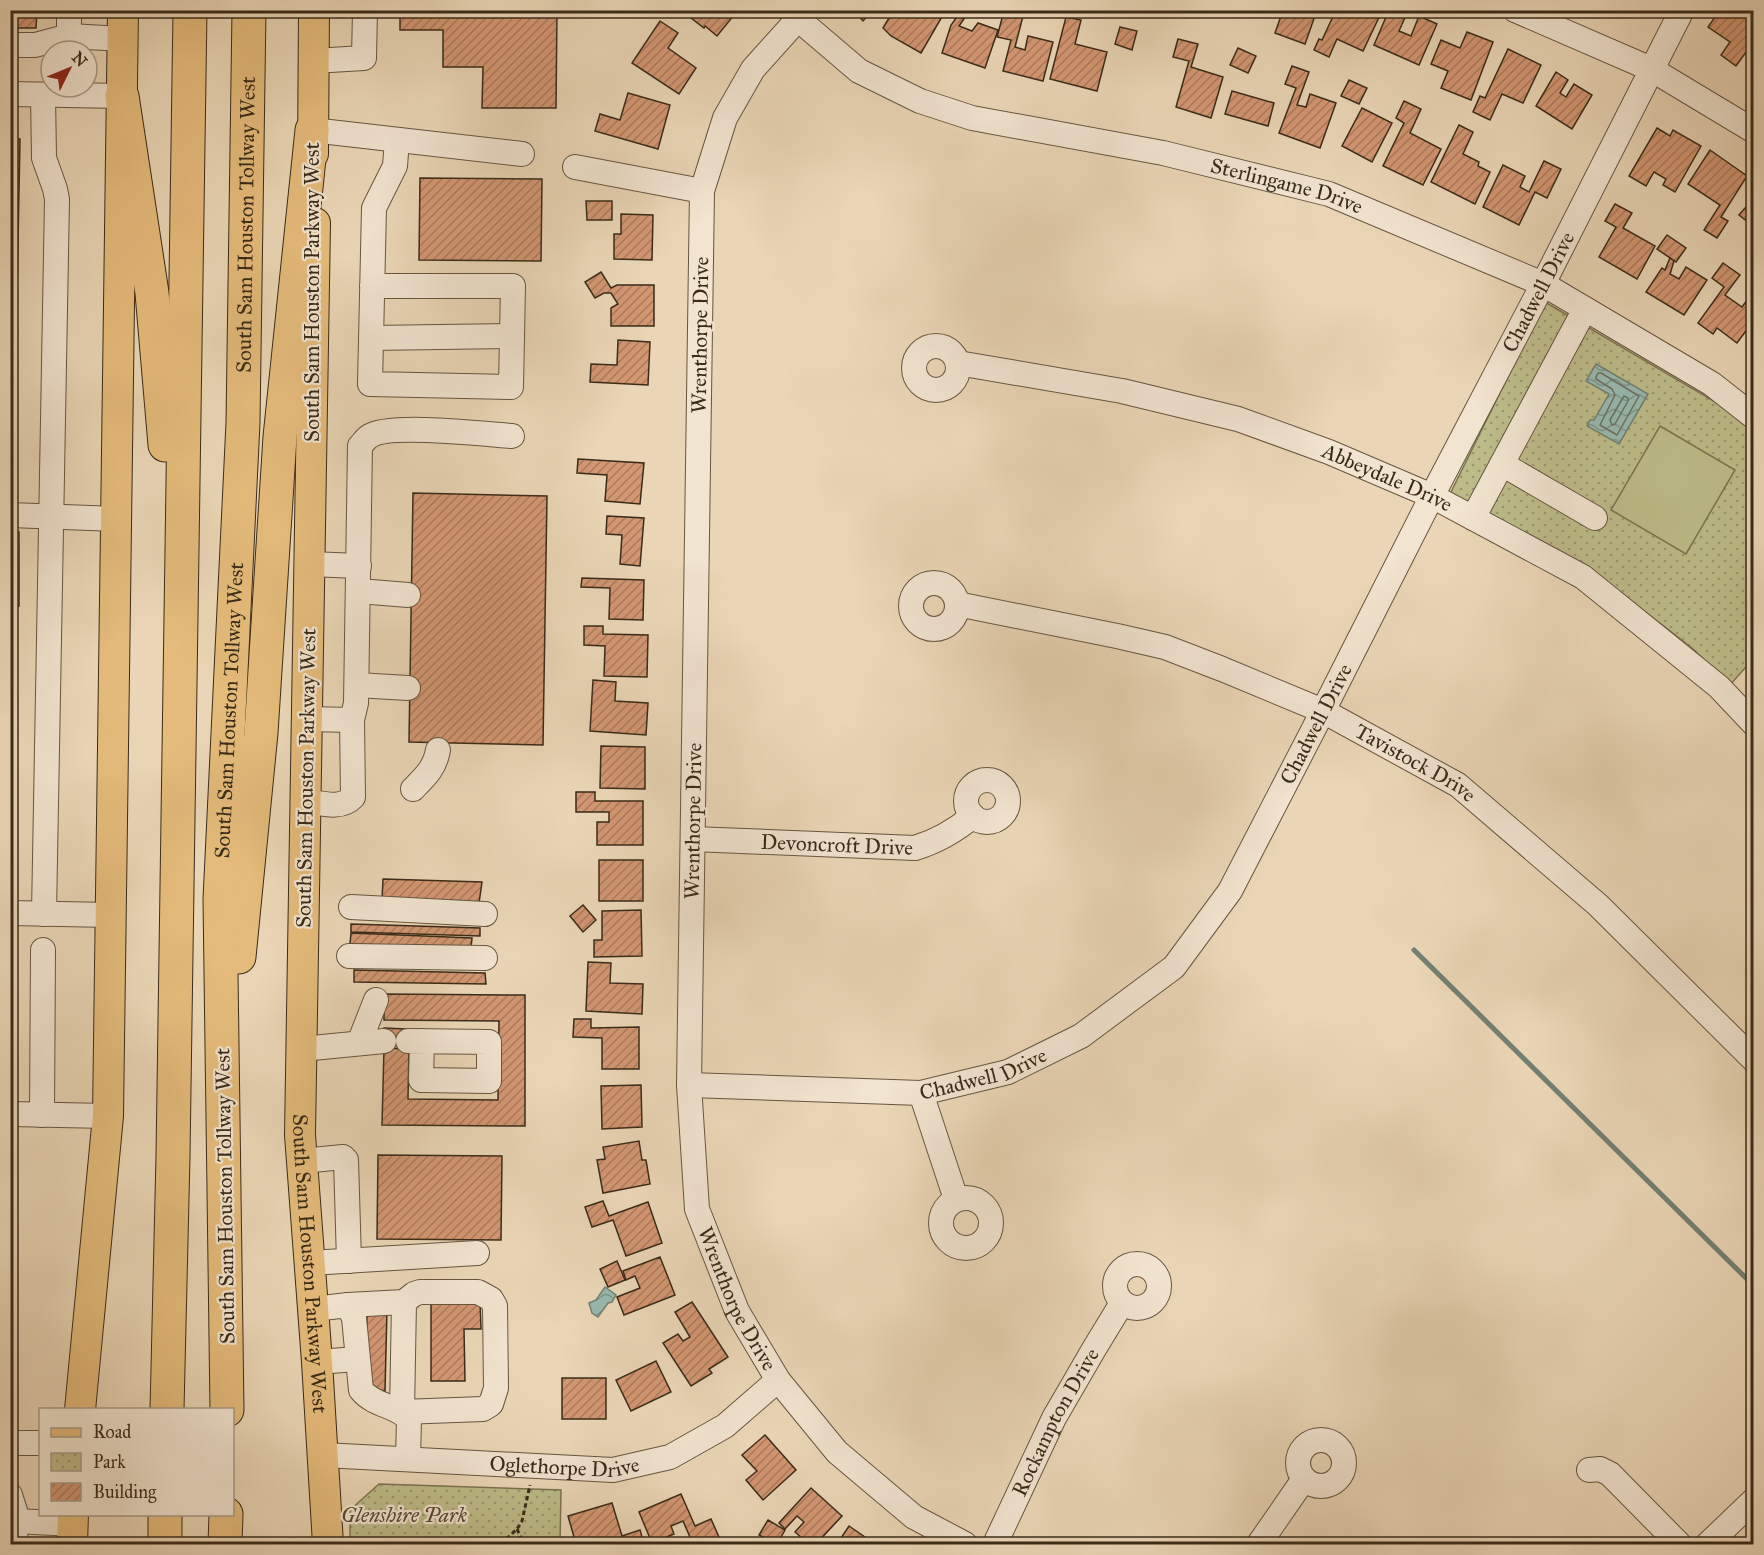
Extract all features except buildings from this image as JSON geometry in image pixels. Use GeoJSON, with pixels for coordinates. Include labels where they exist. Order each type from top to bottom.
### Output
{"type":"FeatureCollection","features":[{"type":"Feature","properties":{"kind":"highway"},"geometry":{"type":"LineString","coordinates":[[167,1400],[173,1156],[190,10]]}},
{"type":"Feature","properties":{"kind":"highway","name":"South Sam Houston Tollway West"},"geometry":{"type":"LineString","coordinates":[[227,1400],[220,899],[243,423],[249,10]]}},
{"type":"Feature","properties":{"kind":"highway"},"geometry":{"type":"LineString","coordinates":[[122,96],[152,293],[170,501],[180,676]]}},
{"type":"Feature","properties":{"kind":"highway"},"geometry":{"type":"LineString","coordinates":[[223,1114],[261,733],[280,437],[312,130]]}},
{"type":"Feature","properties":{"kind":"highway"},"geometry":{"type":"LineString","coordinates":[[165,1516],[165,1545]]}},
{"type":"Feature","properties":{"kind":"highway"},"geometry":{"type":"LineString","coordinates":[[225,1545],[226,1516]]}},
{"type":"Feature","properties":{"kind":"main road","name":"South Sam Houston Parkway West"},"geometry":{"type":"LineString","coordinates":[[314,10],[312,130],[315,227],[300,1135],[314,1309],[328,1545]]}},
{"type":"Feature","properties":{"kind":"main road"},"geometry":{"type":"LineString","coordinates":[[80,1408],[108,1116],[123,25]]}},
{"type":"Feature","properties":{"kind":"street"},"geometry":{"type":"LineString","coordinates":[[69,10],[69,36]]}},
{"type":"Feature","properties":{"kind":"street"},"geometry":{"type":"LineString","coordinates":[[313,61],[364,58],[365,10]]}},
{"type":"Feature","properties":{"kind":"street"},"geometry":{"type":"LineString","coordinates":[[1515,10],[1651,69],[1754,131]]}},
{"type":"Feature","properties":{"kind":"street","name":"Chadwell Drive"},"geometry":{"type":"LineString","coordinates":[[689,1085],[921,1093],[1008,1072],[1081,1036],[1174,966],[1230,891],[1682,10]]}},
{"type":"Feature","properties":{"kind":"street","name":"Wrenthorpe Drive"},"geometry":{"type":"LineString","coordinates":[[794,15],[753,69],[725,118],[702,191],[689,1085],[697,1209],[737,1311],[778,1380],[837,1452],[914,1517],[965,1545]]}},
{"type":"Feature","properties":{"kind":"street","name":"Sterlingame Drive"},"geometry":{"type":"LineString","coordinates":[[794,15],[859,71],[920,101],[972,118],[1162,153],[1329,194],[1543,284],[1712,384],[1754,417]]}},
{"type":"Feature","properties":{"kind":"street"},"geometry":{"type":"LineString","coordinates":[[10,45],[35,45],[123,25]]}},
{"type":"Feature","properties":{"kind":"street"},"geometry":{"type":"LineString","coordinates":[[10,94],[39,95]]}},
{"type":"Feature","properties":{"kind":"street"},"geometry":{"type":"LineString","coordinates":[[99,96],[122,96]]}},
{"type":"Feature","properties":{"kind":"street"},"geometry":{"type":"LineString","coordinates":[[43,99],[44,158],[57,199],[44,914]]}},
{"type":"Feature","properties":{"kind":"street"},"geometry":{"type":"LineString","coordinates":[[312,130],[522,154]]}},
{"type":"Feature","properties":{"kind":"street"},"geometry":{"type":"LineString","coordinates":[[372,286],[513,286],[511,387],[370,384],[372,286],[374,208],[395,166],[397,140]]}},
{"type":"Feature","properties":{"kind":"street"},"geometry":{"type":"LineString","coordinates":[[575,168],[702,191]]}},
{"type":"Feature","properties":{"kind":"street"},"geometry":{"type":"LineString","coordinates":[[1473,518],[1585,309]]}},
{"type":"Feature","properties":{"kind":"street"},"geometry":{"type":"LineString","coordinates":[[371,338],[512,336]]}},
{"type":"Feature","properties":{"kind":"street","name":"Abbeydale Drive"},"geometry":{"type":"LineString","coordinates":[[958,363],[1122,391],[1238,419],[1329,452],[1432,496],[1583,577],[1719,687],[1754,724]]}},
{"type":"Feature","properties":{"kind":"street"},"geometry":{"type":"LineString","coordinates":[[306,801],[340,806],[353,797],[352,720],[357,703],[360,446],[370,436],[390,430],[512,436]]}},
{"type":"Feature","properties":{"kind":"street"},"geometry":{"type":"LineString","coordinates":[[1502,464],[1595,518]]}},
{"type":"Feature","properties":{"kind":"street"},"geometry":{"type":"LineString","coordinates":[[10,514],[117,519]]}},
{"type":"Feature","properties":{"kind":"street"},"geometry":{"type":"LineString","coordinates":[[310,564],[359,566]]}},
{"type":"Feature","properties":{"kind":"street"},"geometry":{"type":"LineString","coordinates":[[358,591],[408,595]]}},
{"type":"Feature","properties":{"kind":"street","name":"Tavistock Drive"},"geometry":{"type":"LineString","coordinates":[[957,604],[1165,647],[1323,711],[1458,785],[1598,905],[1754,1060]]}},
{"type":"Feature","properties":{"kind":"street"},"geometry":{"type":"LineString","coordinates":[[357,685],[408,688]]}},
{"type":"Feature","properties":{"kind":"street"},"geometry":{"type":"LineString","coordinates":[[307,719],[352,720]]}},
{"type":"Feature","properties":{"kind":"street"},"geometry":{"type":"LineString","coordinates":[[413,789],[436,763],[438,750]]}},
{"type":"Feature","properties":{"kind":"street","name":"Devoncroft Drive"},"geometry":{"type":"LineString","coordinates":[[693,839],[915,848],[937,841],[959,828],[973,816]]}},
{"type":"Feature","properties":{"kind":"street"},"geometry":{"type":"LineString","coordinates":[[351,907],[485,914]]}},
{"type":"Feature","properties":{"kind":"street"},"geometry":{"type":"LineString","coordinates":[[10,913],[111,915]]}},
{"type":"Feature","properties":{"kind":"street"},"geometry":{"type":"LineString","coordinates":[[42,1115],[43,950]]}},
{"type":"Feature","properties":{"kind":"street"},"geometry":{"type":"LineString","coordinates":[[349,956],[485,958]]}},
{"type":"Feature","properties":{"kind":"street"},"geometry":{"type":"LineString","coordinates":[[359,1043],[376,1000]]}},
{"type":"Feature","properties":{"kind":"street"},"geometry":{"type":"LineString","coordinates":[[302,1049],[405,1041]]}},
{"type":"Feature","properties":{"kind":"street"},"geometry":{"type":"LineString","coordinates":[[921,1093],[956,1199]]}},
{"type":"Feature","properties":{"kind":"street"},"geometry":{"type":"LineString","coordinates":[[10,1114],[108,1116]]}},
{"type":"Feature","properties":{"kind":"street"},"geometry":{"type":"LineString","coordinates":[[302,1161],[343,1157],[346,1160],[349,1261]]}},
{"type":"Feature","properties":{"kind":"street"},"geometry":{"type":"LineString","coordinates":[[310,1263],[477,1253]]}},
{"type":"Feature","properties":{"kind":"street"},"geometry":{"type":"LineString","coordinates":[[314,1309],[348,1305],[404,1302],[420,1292],[478,1292],[491,1299],[495,1306],[496,1388],[491,1404],[483,1409],[402,1412],[375,1402],[361,1390],[354,1318],[348,1305]]}},
{"type":"Feature","properties":{"kind":"street"},"geometry":{"type":"LineString","coordinates":[[404,1302],[402,1412],[409,1419],[408,1459]]}},
{"type":"Feature","properties":{"kind":"street","name":"Rockampton Drive"},"geometry":{"type":"LineString","coordinates":[[995,1545],[1054,1419],[1122,1303]]}},
{"type":"Feature","properties":{"kind":"street"},"geometry":{"type":"LineString","coordinates":[[317,1362],[357,1359]]}},
{"type":"Feature","properties":{"kind":"street","name":"Oglethorpe Drive"},"geometry":{"type":"LineString","coordinates":[[323,1455],[613,1470],[670,1457],[725,1426],[778,1380]]}},
{"type":"Feature","properties":{"kind":"street"},"geometry":{"type":"LineString","coordinates":[[10,1443],[39,1443]]}},
{"type":"Feature","properties":{"kind":"street"},"geometry":{"type":"LineString","coordinates":[[1589,1470],[1600,1468],[1610,1474],[1679,1545]]}},
{"type":"Feature","properties":{"kind":"street"},"geometry":{"type":"LineString","coordinates":[[1259,1545],[1304,1479]]}},
{"type":"Feature","properties":{"kind":"street"},"geometry":{"type":"LineString","coordinates":[[10,1495],[14,1504],[15,1533],[73,1528]]}},
{"type":"Feature","properties":{"kind":"street"},"geometry":{"type":"LineString","coordinates":[[1708,1545],[1754,1500]]}},
{"type":"Feature","properties":{"kind":"path"},"geometry":{"type":"LineString","coordinates":[[501,1545],[522,1521],[535,1466]]}},
{"type":"Feature","properties":{"kind":"path"},"geometry":{"type":"LineString","coordinates":[[517,1529],[524,1545]]}},
{"type":"Feature","properties":{"kind":"green space"},"geometry":{"type":"Polygon","coordinates":[[[1545,302],[1724,407],[1753,432],[1753,659],[1730,685],[1692,648],[1586,566],[1450,494],[1545,302]]]}},
{"type":"Feature","properties":{"kind":"green space"},"geometry":{"type":"Polygon","coordinates":[[[1660,426],[1735,470],[1686,554],[1611,510],[1660,426]]]}},
{"type":"Feature","properties":{"kind":"green space","name":"Glenshire Park"},"geometry":{"type":"Polygon","coordinates":[[[379,1484],[561,1490],[560,1544],[350,1544],[350,1510],[379,1484]]]}},
{"type":"Feature","properties":{"kind":"water"},"geometry":{"type":"Polygon","coordinates":[[[1596,364],[1648,394],[1619,444],[1587,426],[1590,420],[1594,420],[1609,394],[1586,381],[1596,364]]]}},
{"type":"Feature","properties":{"kind":"water"},"geometry":{"type":"Polygon","coordinates":[[[605,1287],[616,1295],[598,1317],[592,1313],[589,1303],[596,1300],[605,1287]]]}},
{"type":"Feature","properties":{"kind":"waterway"},"geometry":{"type":"LineString","coordinates":[[1414,950],[1754,1286]]}}]}
